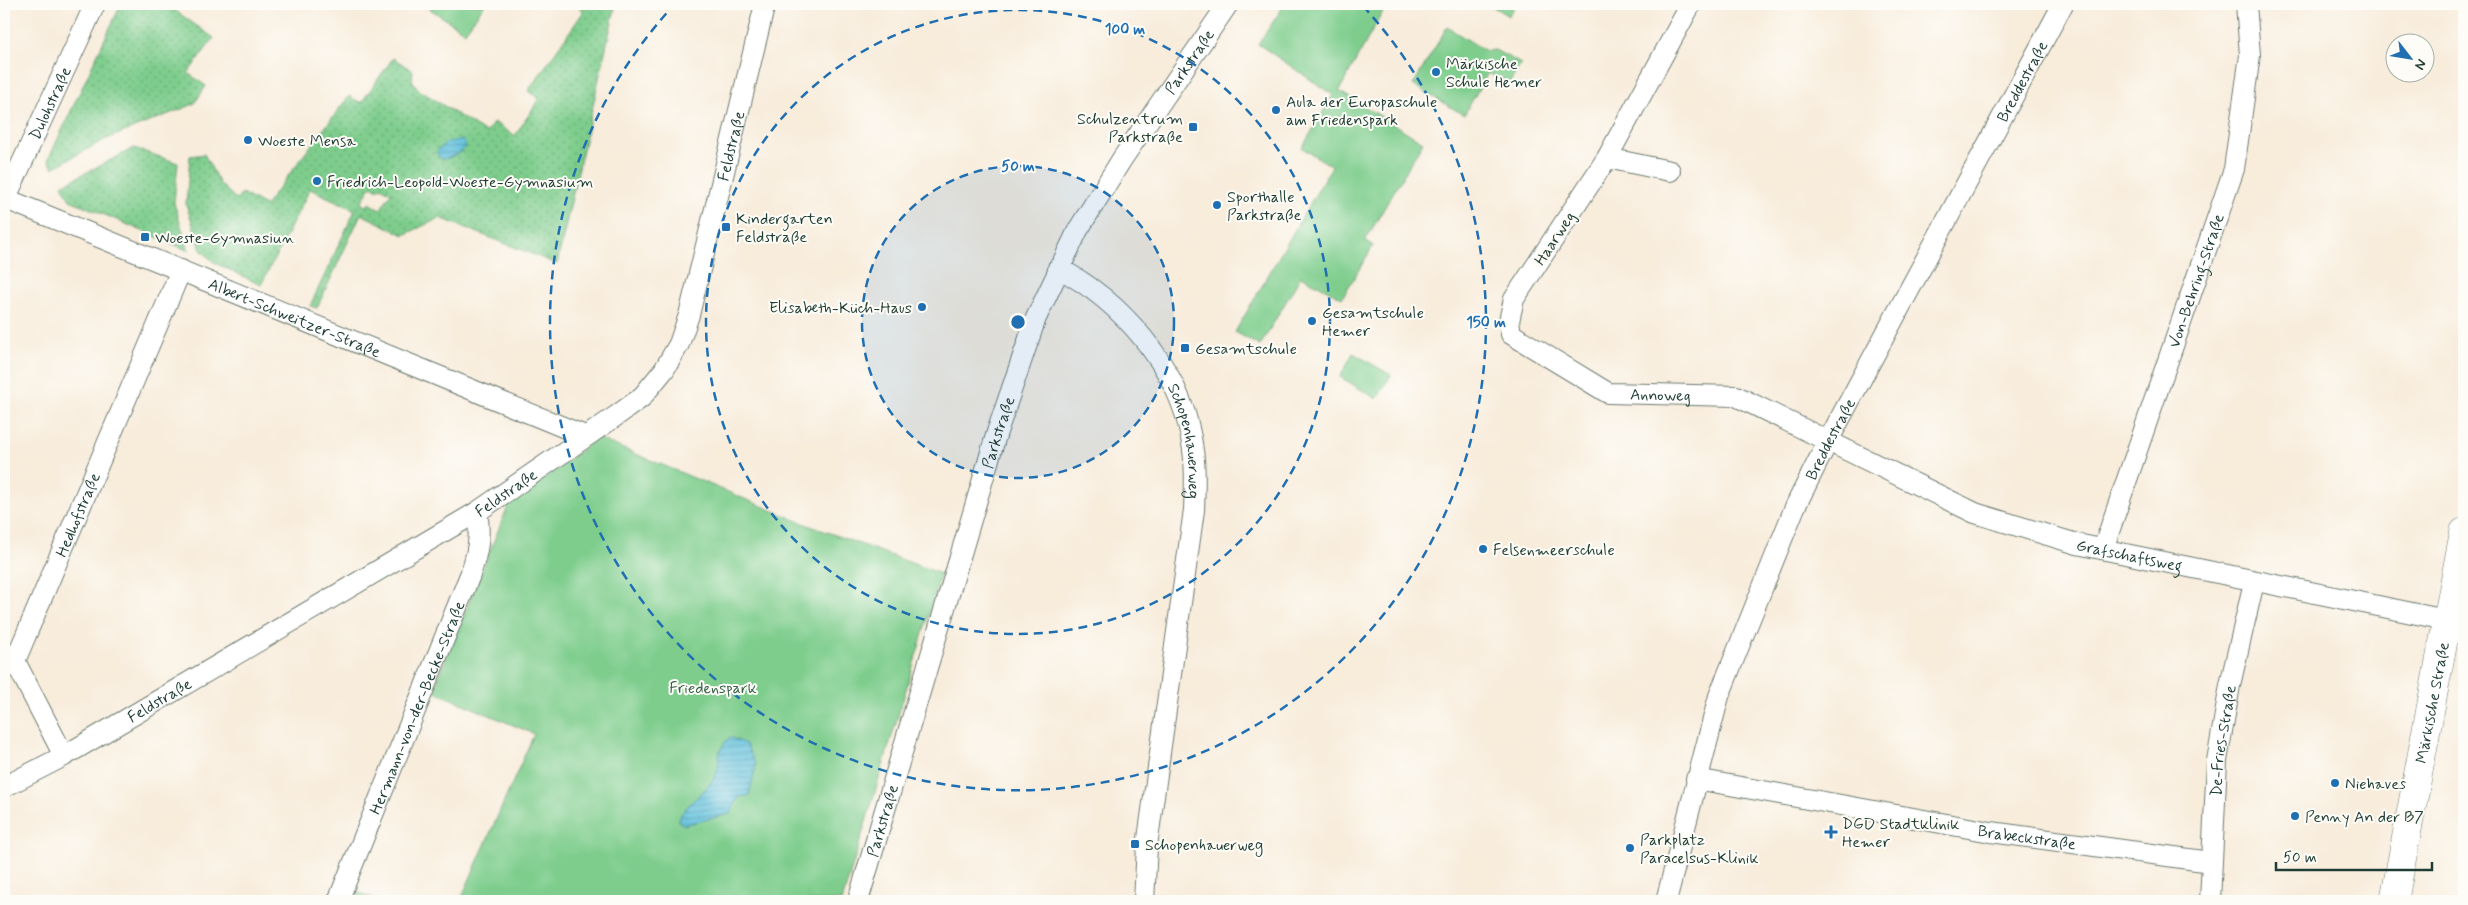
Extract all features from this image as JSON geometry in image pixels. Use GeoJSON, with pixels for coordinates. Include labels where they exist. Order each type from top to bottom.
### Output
{"type":"FeatureCollection","features":[{"type":"Feature","properties":{"kind":"main road","name":"Märkische Straße"},"geometry":{"type":"LineString","coordinates":[[2394,901],[2464,532]]}},
{"type":"Feature","properties":{"kind":"street","name":"Dulohstraße"},"geometry":{"type":"LineString","coordinates":[[5,200],[95,4]]}},
{"type":"Feature","properties":{"kind":"street","name":"Feldstraße"},"geometry":{"type":"LineString","coordinates":[[4,787],[64,756],[477,512],[641,398],[664,370],[679,344],[689,315],[765,4]]}},
{"type":"Feature","properties":{"kind":"street","name":"Parkstraße"},"geometry":{"type":"LineString","coordinates":[[858,901],[997,432],[1036,318],[1058,268],[1078,230],[1122,160],[1228,4]]}},
{"type":"Feature","properties":{"kind":"street","name":"Haarweg"},"geometry":{"type":"LineString","coordinates":[[1509,321],[1514,299],[1607,158],[1691,4]]}},
{"type":"Feature","properties":{"kind":"street","name":"Breddestraße"},"geometry":{"type":"LineString","coordinates":[[1666,901],[1696,779],[1720,696],[1795,507],[1828,441],[2063,4]]}},
{"type":"Feature","properties":{"kind":"street","name":"Von-Behring-Straße"},"geometry":{"type":"LineString","coordinates":[[2103,549],[2234,169],[2250,55],[2246,4]]}},
{"type":"Feature","properties":{"kind":"street"},"geometry":{"type":"LineString","coordinates":[[1607,158],[1670,171]]}},
{"type":"Feature","properties":{"kind":"street","name":"Albert-Schweitzer-Straße"},"geometry":{"type":"LineString","coordinates":[[5,200],[585,436]]}},
{"type":"Feature","properties":{"kind":"street","name":"Schopenhauerweg"},"geometry":{"type":"LineString","coordinates":[[1058,268],[1077,278],[1095,291],[1138,330],[1163,367],[1182,407],[1191,436],[1196,473],[1194,510],[1147,846],[1144,901]]}},
{"type":"Feature","properties":{"kind":"street","name":"Hedhofstraße"},"geometry":{"type":"LineString","coordinates":[[64,756],[15,661],[181,270]]}},
{"type":"Feature","properties":{"kind":"street","name":"Annoweg"},"geometry":{"type":"LineString","coordinates":[[1509,321],[1511,334],[1608,392],[1736,396],[1828,441]]}},
{"type":"Feature","properties":{"kind":"street","name":"Grafschaftsweg"},"geometry":{"type":"LineString","coordinates":[[1828,441],[1974,513],[2076,544],[2446,620]]}},
{"type":"Feature","properties":{"kind":"street","name":"Hermann-von-der-Becke-Straße"},"geometry":{"type":"LineString","coordinates":[[338,901],[470,574],[478,550],[480,530],[477,512]]}},
{"type":"Feature","properties":{"kind":"street","name":"De-Fries-Straße"},"geometry":{"type":"LineString","coordinates":[[2210,901],[2217,761],[2230,685],[2254,582]]}},
{"type":"Feature","properties":{"kind":"street","name":"Brabeckstraße"},"geometry":{"type":"LineString","coordinates":[[1696,779],[1991,832],[2211,862]]}},
{"type":"Feature","properties":{"kind":"green space"},"geometry":{"type":"Polygon","coordinates":[[[121,4],[166,4],[214,38],[188,73],[206,86],[194,104],[104,140],[53,168],[48,160],[121,4]]]}},
{"type":"Feature","properties":{"kind":"green space"},"geometry":{"type":"Polygon","coordinates":[[[433,4],[485,4],[465,32],[430,9],[433,4]]]}},
{"type":"Feature","properties":{"kind":"green space"},"geometry":{"type":"Polygon","coordinates":[[[575,4],[616,4],[557,264],[440,218],[404,235],[361,214],[317,308],[310,306],[355,210],[310,189],[261,285],[215,263],[201,250],[186,204],[190,156],[204,154],[220,184],[237,200],[242,193],[265,206],[349,96],[361,103],[393,58],[413,71],[412,80],[418,89],[486,133],[494,122],[515,136],[539,99],[528,91],[584,11],[575,4]],[[371,186],[361,203],[367,207],[369,203],[380,210],[391,193],[381,187],[378,190],[371,186]]]}},
{"type":"Feature","properties":{"kind":"green space"},"geometry":{"type":"Polygon","coordinates":[[[1285,4],[1387,4],[1339,91],[1423,142],[1365,241],[1373,246],[1342,298],[1301,276],[1260,346],[1235,332],[1332,166],[1302,148],[1333,95],[1258,44],[1285,4]]]}},
{"type":"Feature","properties":{"kind":"green space"},"geometry":{"type":"Polygon","coordinates":[[[1489,4],[1516,4],[1508,16],[1489,4]]]}},
{"type":"Feature","properties":{"kind":"green space"},"geometry":{"type":"Polygon","coordinates":[[[1447,27],[1486,51],[1495,50],[1521,64],[1509,84],[1488,73],[1464,115],[1413,85],[1447,27]]]}},
{"type":"Feature","properties":{"kind":"green space"},"geometry":{"type":"Polygon","coordinates":[[[134,148],[178,163],[174,203],[189,251],[70,200],[62,185],[134,148]]]}},
{"type":"Feature","properties":{"kind":"green space"},"geometry":{"type":"Polygon","coordinates":[[[1353,353],[1391,375],[1377,399],[1340,377],[1353,353]]]}},
{"type":"Feature","properties":{"kind":"green space","name":"Friedenspark"},"geometry":{"type":"Polygon","coordinates":[[[597,438],[808,525],[941,574],[842,901],[460,901],[534,734],[433,691],[508,506],[597,438]]]}},
{"type":"Feature","properties":{"kind":"green space"},"geometry":{"type":"Polygon","coordinates":[[[357,892],[382,901],[354,901],[357,892]]]}},
{"type":"Feature","properties":{"kind":"water"},"geometry":{"type":"Polygon","coordinates":[[[463,140],[466,146],[452,157],[441,159],[436,152],[447,142],[463,140]]]}},
{"type":"Feature","properties":{"kind":"water"},"geometry":{"type":"Polygon","coordinates":[[[730,737],[746,744],[756,765],[749,796],[739,797],[730,814],[684,825],[678,821],[681,815],[715,776],[720,752],[730,737]]]}},
{"type":"Feature","properties":{"kind":"place","name":"Märkische Schule Hemer"},"geometry":{"type":"Point","coordinates":[1436,72]}},
{"type":"Feature","properties":{"kind":"place","name":"Aula der Europaschule am Friedenspark"},"geometry":{"type":"Point","coordinates":[1276,110]}},
{"type":"Feature","properties":{"kind":"place","name":"Schulzentrum Parkstraße"},"geometry":{"type":"Point","coordinates":[1193,127]}},
{"type":"Feature","properties":{"kind":"place","name":"Woeste Mensa"},"geometry":{"type":"Point","coordinates":[248,140]}},
{"type":"Feature","properties":{"kind":"place","name":"Friedrich-Leopold-Woeste-Gymnasium"},"geometry":{"type":"Point","coordinates":[317,181]}},
{"type":"Feature","properties":{"kind":"place","name":"Sporthalle Parkstraße"},"geometry":{"type":"Point","coordinates":[1217,205]}},
{"type":"Feature","properties":{"kind":"place","name":"Kindergarten Feldstraße"},"geometry":{"type":"Point","coordinates":[726,227]}},
{"type":"Feature","properties":{"kind":"place","name":"Woeste-Gymnasiun"},"geometry":{"type":"Point","coordinates":[145,237]}},
{"type":"Feature","properties":{"kind":"place","name":"Elisabeth-Küch-Haus"},"geometry":{"type":"Point","coordinates":[922,307]}},
{"type":"Feature","properties":{"kind":"place","name":"Gesamtschule Hemer"},"geometry":{"type":"Point","coordinates":[1312,321]}},
{"type":"Feature","properties":{"kind":"place","name":"Gesamtschule"},"geometry":{"type":"Point","coordinates":[1185,348]}},
{"type":"Feature","properties":{"kind":"place","name":"Felsenmeerschule"},"geometry":{"type":"Point","coordinates":[1483,549]}},
{"type":"Feature","properties":{"kind":"place","name":"Niehaves"},"geometry":{"type":"Point","coordinates":[2335,783]}},
{"type":"Feature","properties":{"kind":"place","name":"Penny An der B7"},"geometry":{"type":"Point","coordinates":[2295,816]}},
{"type":"Feature","properties":{"kind":"place","name":"DGD Stadtklinik Hemer"},"geometry":{"type":"Point","coordinates":[1831,832]}},
{"type":"Feature","properties":{"kind":"place","name":"Schopenhauerweg"},"geometry":{"type":"Point","coordinates":[1135,844]}},
{"type":"Feature","properties":{"kind":"place","name":"Parkplatz Paracelsus-Klinik"},"geometry":{"type":"Point","coordinates":[1630,848]}}]}
